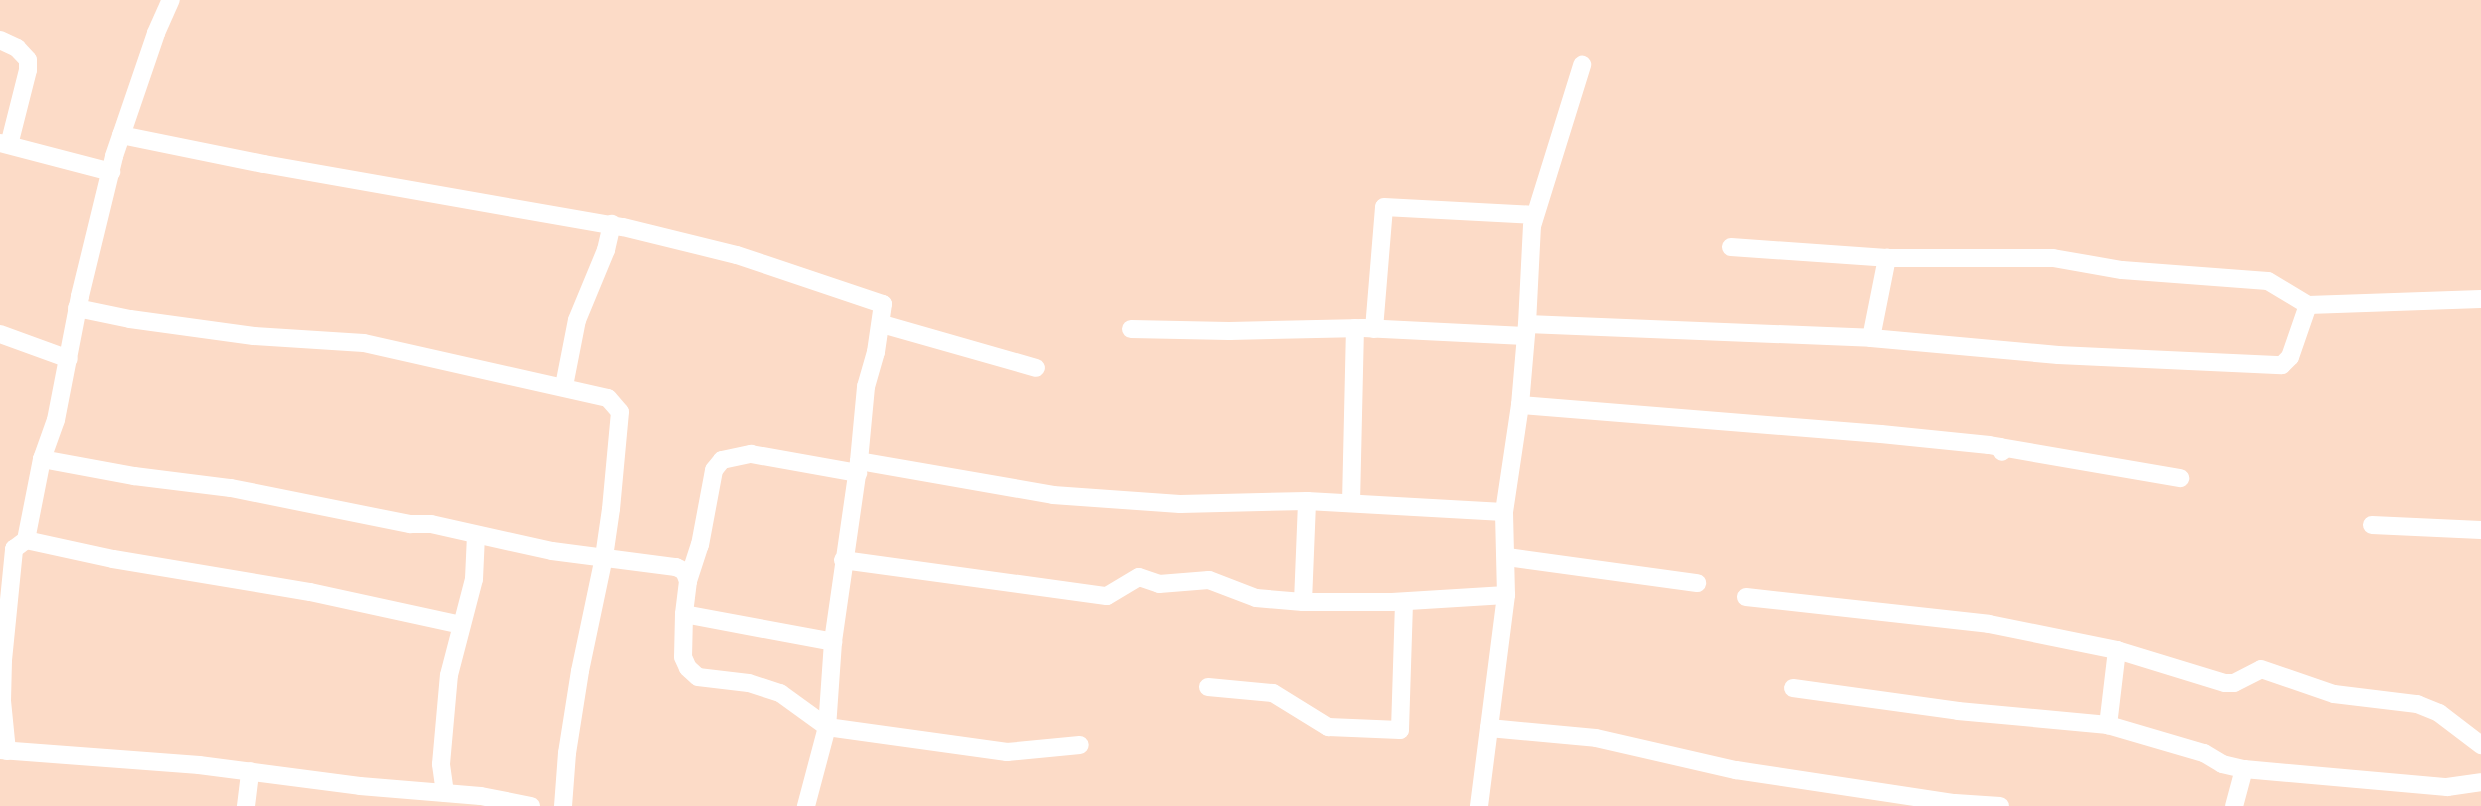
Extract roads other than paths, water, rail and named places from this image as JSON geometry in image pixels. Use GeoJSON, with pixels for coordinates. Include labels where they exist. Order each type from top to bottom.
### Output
{"type":"FeatureCollection","features":[{"type":"Feature","properties":{"kind":"street"},"geometry":{"type":"LineString","coordinates":[[171,0],[156,33],[110,172],[77,307],[57,420],[13,543],[3,660],[4,750],[250,771],[481,796],[508,804],[531,806]]}},
{"type":"Feature","properties":{"kind":"street"},"geometry":{"type":"LineString","coordinates":[[0,40],[17,48],[28,60],[29,70],[5,144],[110,172]]}},
{"type":"Feature","properties":{"kind":"street"},"geometry":{"type":"LineString","coordinates":[[1479,806],[1506,595],[1504,512],[1520,405],[1535,215],[1582,65]]}},
{"type":"Feature","properties":{"kind":"street"},"geometry":{"type":"LineString","coordinates":[[121,135],[264,164],[612,224],[737,254],[839,286],[883,304],[882,324],[866,387],[858,467],[843,560],[833,642],[827,727],[806,806]]}},
{"type":"Feature","properties":{"kind":"street"},"geometry":{"type":"LineString","coordinates":[[1374,329],[1384,207],[1535,215]]}},
{"type":"Feature","properties":{"kind":"street"},"geometry":{"type":"LineString","coordinates":[[564,386],[577,320],[606,250],[612,224]]}},
{"type":"Feature","properties":{"kind":"street"},"geometry":{"type":"LineString","coordinates":[[1731,247],[1887,258],[2053,258],[2122,270],[2268,281],[2308,305],[2481,299]]}},
{"type":"Feature","properties":{"kind":"street"},"geometry":{"type":"LineString","coordinates":[[1871,338],[1887,258]]}},
{"type":"Feature","properties":{"kind":"street"},"geometry":{"type":"LineString","coordinates":[[1131,330],[1355,328],[1871,338],[2071,356],[2282,365],[2290,357],[2308,305]]}},
{"type":"Feature","properties":{"kind":"street"},"geometry":{"type":"LineString","coordinates":[[77,307],[130,319],[254,336],[364,343],[447,364],[564,386],[608,398],[620,412],[604,557],[578,685],[567,752],[563,806]]}},
{"type":"Feature","properties":{"kind":"street"},"geometry":{"type":"LineString","coordinates":[[882,324],[1037,368]]}},
{"type":"Feature","properties":{"kind":"street"},"geometry":{"type":"LineString","coordinates":[[1350,503],[1355,328]]}},
{"type":"Feature","properties":{"kind":"street"},"geometry":{"type":"LineString","coordinates":[[0,334],[69,359]]}},
{"type":"Feature","properties":{"kind":"street"},"geometry":{"type":"LineString","coordinates":[[1520,405],[2001,449],[2180,478]]}},
{"type":"Feature","properties":{"kind":"street"},"geometry":{"type":"LineString","coordinates":[[1080,745],[1007,752],[827,727],[780,693],[749,682],[698,677],[688,668],[683,657],[684,614],[688,581],[701,545],[714,470],[722,460],[751,454],[1053,495],[1180,503],[1307,501],[1504,512]]}},
{"type":"Feature","properties":{"kind":"street"},"geometry":{"type":"LineString","coordinates":[[42,459],[134,476],[230,488],[410,524],[431,524],[476,535],[676,567],[684,571],[688,581]]}},
{"type":"Feature","properties":{"kind":"street"},"geometry":{"type":"LineString","coordinates":[[1303,602],[1307,501]]}},
{"type":"Feature","properties":{"kind":"street"},"geometry":{"type":"LineString","coordinates":[[2372,525],[2481,530]]}},
{"type":"Feature","properties":{"kind":"street"},"geometry":{"type":"LineString","coordinates":[[445,793],[441,764],[447,688],[474,579],[476,535]]}},
{"type":"Feature","properties":{"kind":"street"},"geometry":{"type":"LineString","coordinates":[[13,543],[310,592],[461,625]]}},
{"type":"Feature","properties":{"kind":"street"},"geometry":{"type":"LineString","coordinates":[[1507,557],[1697,583]]}},
{"type":"Feature","properties":{"kind":"street"},"geometry":{"type":"LineString","coordinates":[[843,560],[1107,596],[1139,577],[1159,584],[1209,580],[1256,598],[1303,602],[1404,602],[1506,595]]}},
{"type":"Feature","properties":{"kind":"street"},"geometry":{"type":"LineString","coordinates":[[1746,597],[1989,624],[2117,650],[2225,683],[2234,683],[2261,669],[2334,694],[2417,704],[2439,713],[2481,745]]}},
{"type":"Feature","properties":{"kind":"street"},"geometry":{"type":"LineString","coordinates":[[1208,687],[1273,693],[1328,727],[1400,730],[1404,602]]}},
{"type":"Feature","properties":{"kind":"street"},"geometry":{"type":"LineString","coordinates":[[684,614],[833,642]]}},
{"type":"Feature","properties":{"kind":"street"},"geometry":{"type":"LineString","coordinates":[[2108,725],[2117,650]]}},
{"type":"Feature","properties":{"kind":"street"},"geometry":{"type":"LineString","coordinates":[[1793,688],[1958,711],[2108,725],[2204,753],[2222,764],[2244,769],[2361,777],[2447,787],[2481,782]]}},
{"type":"Feature","properties":{"kind":"street"},"geometry":{"type":"LineString","coordinates":[[1489,728],[1596,738],[1736,770],[1955,803],[2000,806]]}},
{"type":"Feature","properties":{"kind":"street"},"geometry":{"type":"LineString","coordinates":[[2234,806],[2244,769]]}},
{"type":"Feature","properties":{"kind":"street"},"geometry":{"type":"LineString","coordinates":[[246,806],[250,771]]}}]}
